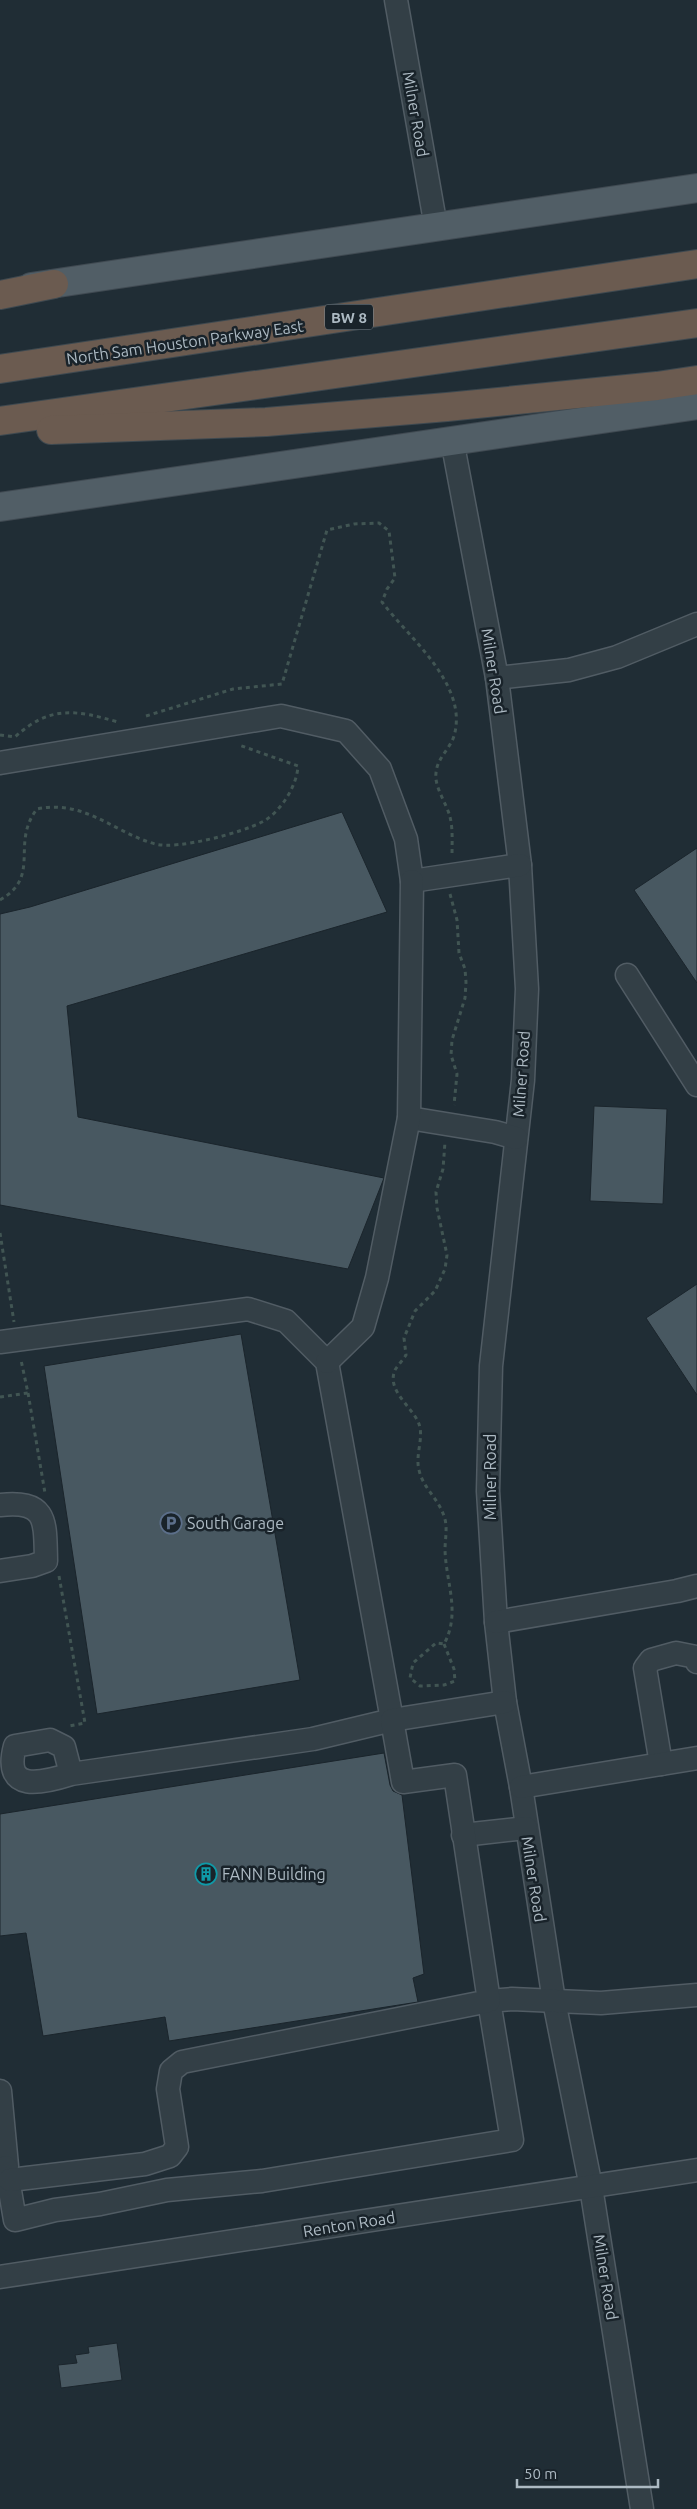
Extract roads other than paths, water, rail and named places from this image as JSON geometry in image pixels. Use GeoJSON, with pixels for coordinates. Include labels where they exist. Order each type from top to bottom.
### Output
{"type":"FeatureCollection","features":[{"type":"Feature","properties":{"kind":"highway","name":"North Sam Houston Parkway East"},"geometry":{"type":"LineString","coordinates":[[0,369],[697,264]]}},
{"type":"Feature","properties":{"kind":"highway"},"geometry":{"type":"LineString","coordinates":[[0,293],[54,284]]}},
{"type":"Feature","properties":{"kind":"highway"},"geometry":{"type":"LineString","coordinates":[[0,422],[697,323]]}},
{"type":"Feature","properties":{"kind":"highway"},"geometry":{"type":"LineString","coordinates":[[0,432],[266,422],[447,407],[657,386],[697,380]]}},
{"type":"Feature","properties":{"kind":"main road"},"geometry":{"type":"LineString","coordinates":[[54,284],[697,188]]}},
{"type":"Feature","properties":{"kind":"main road"},"geometry":{"type":"LineString","coordinates":[[0,506],[697,406]]}},
{"type":"Feature","properties":{"kind":"street","name":"Milner Road"},"geometry":{"type":"LineString","coordinates":[[396,0],[436,227]]}},
{"type":"Feature","properties":{"kind":"street","name":"Milner Road"},"geometry":{"type":"LineString","coordinates":[[452,440],[497,678],[520,865],[527,989],[523,1080],[491,1366],[488,1491],[496,1622],[505,1702],[521,1787],[554,2000],[591,2187],[642,2509]]}},
{"type":"Feature","properties":{"kind":"street"},"geometry":{"type":"LineString","coordinates":[[497,678],[569,670],[617,657],[697,624]]}},
{"type":"Feature","properties":{"kind":"street"},"geometry":{"type":"LineString","coordinates":[[0,763],[281,716],[346,731],[380,769],[406,839],[412,881],[409,1118],[377,1278],[362,1327],[327,1362]]}},
{"type":"Feature","properties":{"kind":"street"},"geometry":{"type":"LineString","coordinates":[[412,881],[520,865]]}},
{"type":"Feature","properties":{"kind":"street"},"geometry":{"type":"LineString","coordinates":[[627,975],[697,1085]]}},
{"type":"Feature","properties":{"kind":"street"},"geometry":{"type":"LineString","coordinates":[[409,1118],[495,1132],[516,1138]]}},
{"type":"Feature","properties":{"kind":"street"},"geometry":{"type":"LineString","coordinates":[[0,1342],[248,1309],[286,1321],[327,1362],[403,1782],[455,1775],[488,2000],[512,2140],[262,2181],[167,2190],[100,2204],[54,2210],[15,2220],[6,2171],[0,2091]]}},
{"type":"Feature","properties":{"kind":"street"},"geometry":{"type":"LineString","coordinates":[[0,1505],[31,1506],[40,1513],[45,1528],[46,1561],[32,1566],[0,1571]]}},
{"type":"Feature","properties":{"kind":"street"},"geometry":{"type":"LineString","coordinates":[[496,1622],[678,1591],[697,1586]]}},
{"type":"Feature","properties":{"kind":"street"},"geometry":{"type":"LineString","coordinates":[[661,1764],[645,1668],[650,1660],[676,1653],[696,1657],[697,1662]]}},
{"type":"Feature","properties":{"kind":"street"},"geometry":{"type":"LineString","coordinates":[[71,1774],[313,1739],[392,1720],[505,1702]]}},
{"type":"Feature","properties":{"kind":"street"},"geometry":{"type":"LineString","coordinates":[[521,1787],[697,1758]]}},
{"type":"Feature","properties":{"kind":"street"},"geometry":{"type":"LineString","coordinates":[[463,1835],[526,1828]]}},
{"type":"Feature","properties":{"kind":"street"},"geometry":{"type":"LineString","coordinates":[[6,2171],[146,2164],[170,2156],[177,2147],[168,2089],[171,2071],[182,2062],[488,2000],[512,1998],[601,2003],[697,1995]]}},
{"type":"Feature","properties":{"kind":"street","name":"Renton Road"},"geometry":{"type":"LineString","coordinates":[[0,2277],[697,2170]]}},
{"type":"Feature","properties":{"kind":"place","name":"South Garage"},"geometry":{"type":"Point","coordinates":[171,1523]}},
{"type":"Feature","properties":{"kind":"place","name":"FANN Building"},"geometry":{"type":"Point","coordinates":[206,1874]}}]}
